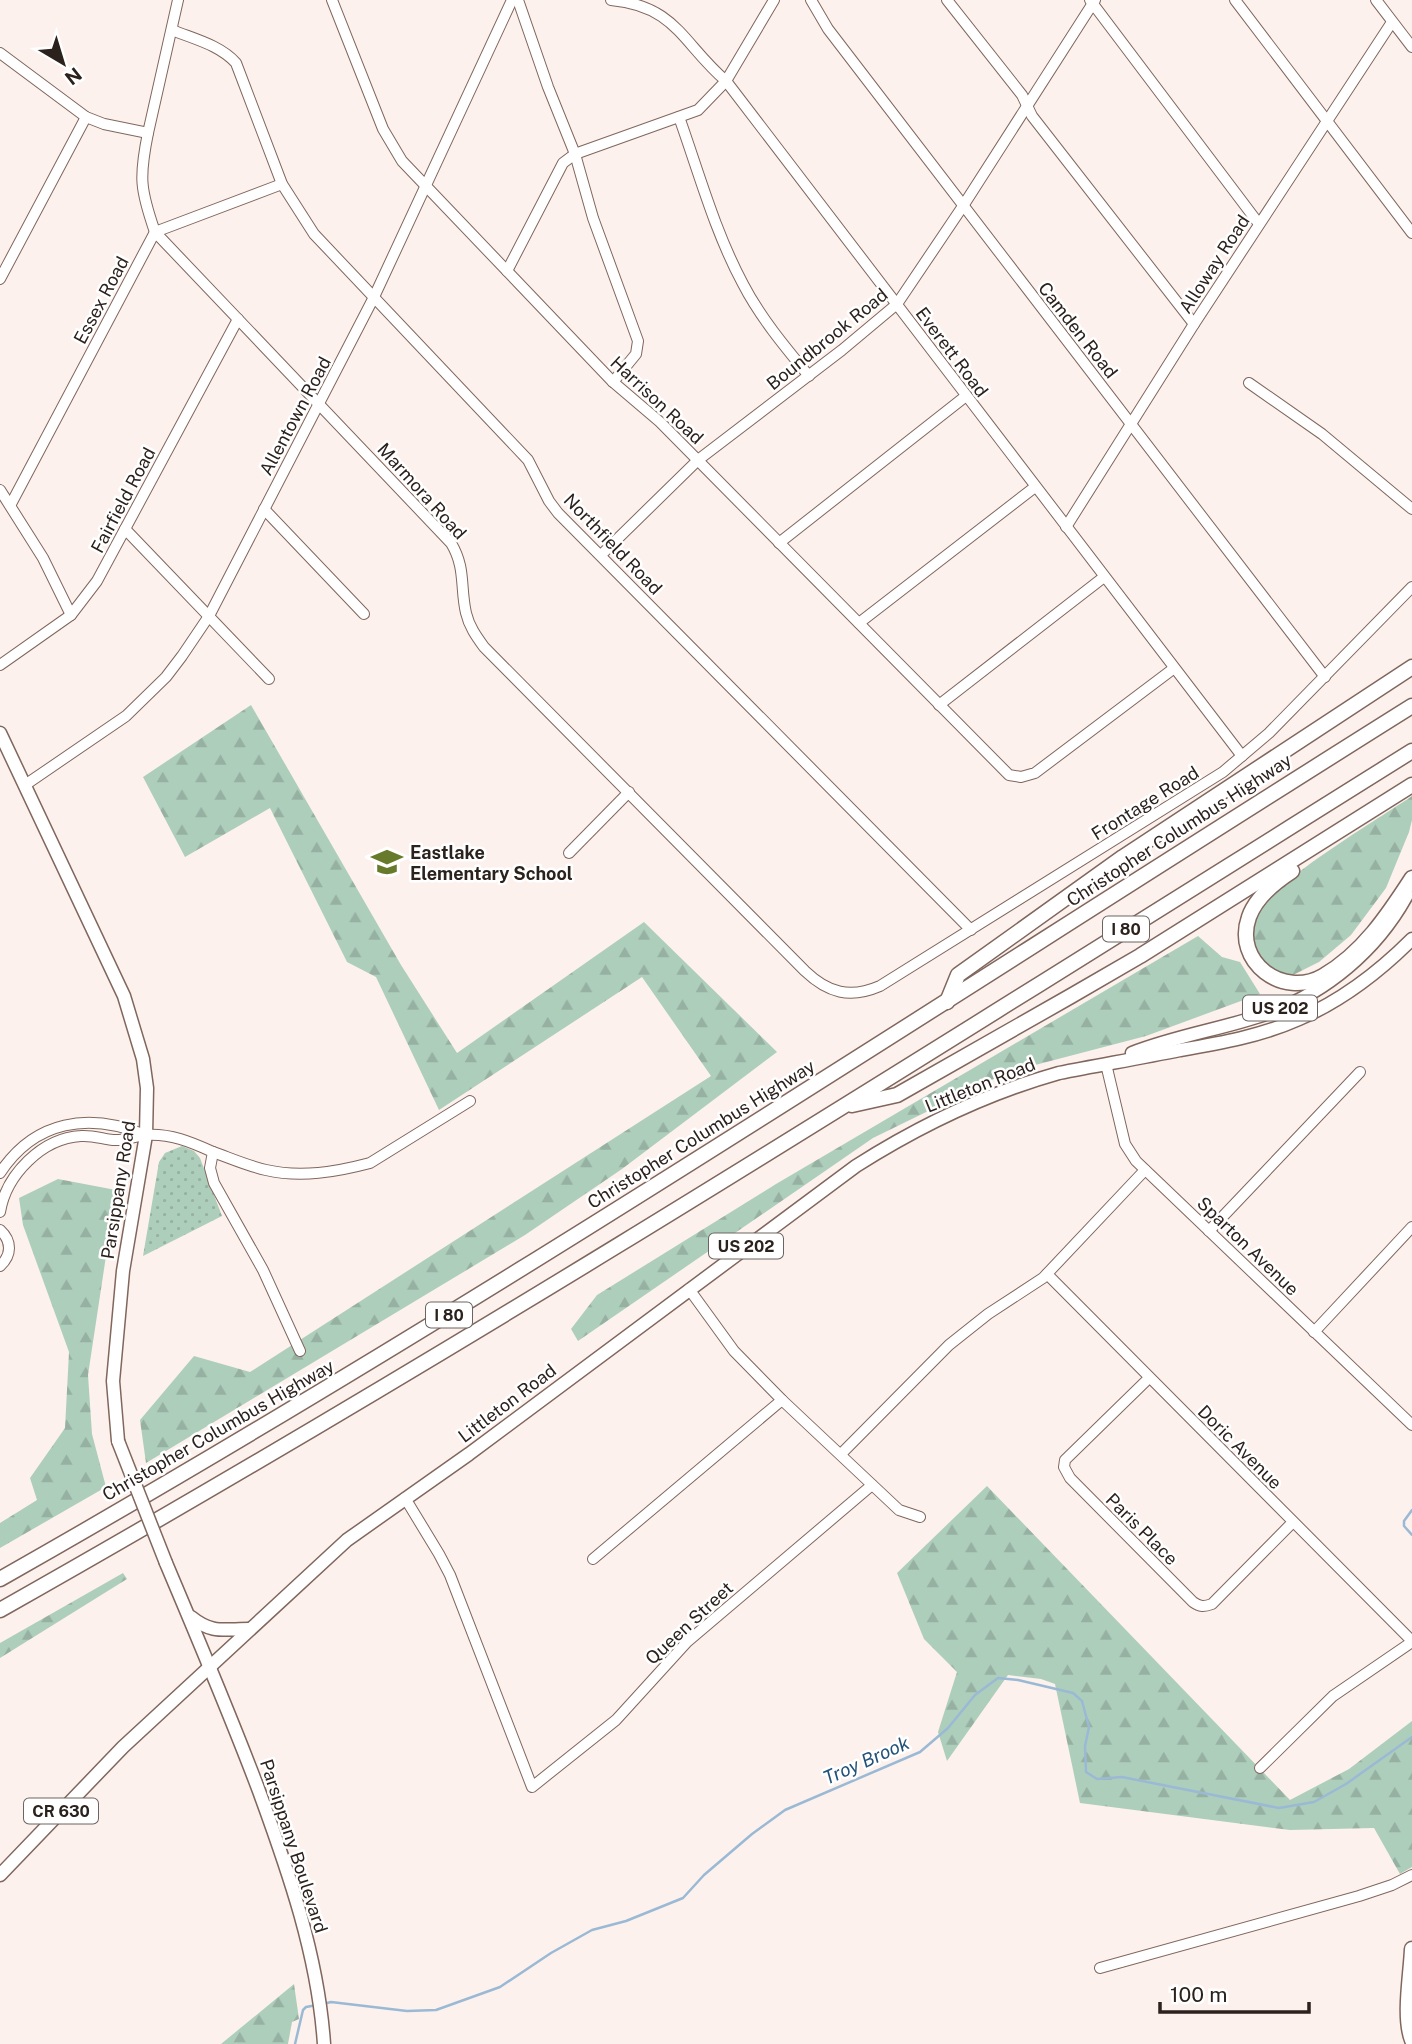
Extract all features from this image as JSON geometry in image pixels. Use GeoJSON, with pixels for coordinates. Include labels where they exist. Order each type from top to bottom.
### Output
{"type":"FeatureCollection","features":[{"type":"Feature","properties":{"kind":"highway"},"geometry":{"type":"LineString","coordinates":[[947,1002],[958,975],[1123,857],[1412,667]]}},
{"type":"Feature","properties":{"kind":"highway"},"geometry":{"type":"LineString","coordinates":[[1328,758],[1412,694]]}},
{"type":"Feature","properties":{"kind":"highway","name":"Christopher Columbus Highway"},"geometry":{"type":"LineString","coordinates":[[0,1579],[434,1324],[947,1002],[1412,705]]}},
{"type":"Feature","properties":{"kind":"highway","name":"I 80"},"geometry":{"type":"LineString","coordinates":[[0,1610],[412,1370],[650,1227],[1412,751]]}},
{"type":"Feature","properties":{"kind":"highway"},"geometry":{"type":"LineString","coordinates":[[840,1108],[897,1095],[1140,956],[1412,785]]}},
{"type":"Feature","properties":{"kind":"highway"},"geometry":{"type":"LineString","coordinates":[[1412,785],[1269,889],[1253,908],[1249,918],[1246,932],[1250,951],[1265,972],[1282,982],[1299,984],[1323,976],[1345,960],[1373,933],[1412,878]]}},
{"type":"Feature","properties":{"kind":"highway"},"geometry":{"type":"LineString","coordinates":[[1412,1949],[1408,2019],[1412,2040]]}},
{"type":"Feature","properties":{"kind":"main road","name":"Parsippany Road"},"geometry":{"type":"LineString","coordinates":[[0,733],[124,996],[143,1059],[147,1088],[146,1135],[123,1271],[115,1354],[113,1389],[118,1440],[209,1666]]}},
{"type":"Feature","properties":{"kind":"main road","name":"Littleton Road"},"geometry":{"type":"LineString","coordinates":[[1106,1064],[1154,1044],[1270,1013],[1321,986],[1374,943],[1398,912],[1412,886]]}},
{"type":"Feature","properties":{"kind":"main road","name":"Littleton Road"},"geometry":{"type":"LineString","coordinates":[[0,1875],[123,1747],[347,1540],[469,1454],[829,1185],[889,1146],[954,1112],[1022,1084],[1059,1073],[1247,1038],[1298,1020],[1364,982],[1412,939]]}},
{"type":"Feature","properties":{"kind":"main road"},"geometry":{"type":"LineString","coordinates":[[188,1615],[214,1630],[249,1629]]}},
{"type":"Feature","properties":{"kind":"main road","name":"Parsippany Boulevard"},"geometry":{"type":"LineString","coordinates":[[209,1666],[275,1834],[306,1933],[320,1994],[324,2044]]}},
{"type":"Feature","properties":{"kind":"street","name":"Marmora Road"},"geometry":{"type":"LineString","coordinates":[[178,0],[141,165],[141,183],[155,232],[451,543],[463,571],[466,614],[475,635],[484,647],[818,983],[838,992],[855,994]]}},
{"type":"Feature","properties":{"kind":"street","name":"Harrison Road"},"geometry":{"type":"LineString","coordinates":[[332,0],[383,130],[402,161],[613,382],[660,422],[1009,775],[1021,777],[1035,772],[1173,669]]}},
{"type":"Feature","properties":{"kind":"street","name":"Allentown Road"},"geometry":{"type":"LineString","coordinates":[[25,785],[126,716],[166,677],[209,616],[374,297],[515,0]]}},
{"type":"Feature","properties":{"kind":"street"},"geometry":{"type":"LineString","coordinates":[[515,0],[575,154],[593,218],[638,341],[636,354],[613,382]]}},
{"type":"Feature","properties":{"kind":"street","name":"Everett Road"},"geometry":{"type":"LineString","coordinates":[[611,0],[640,2],[664,16],[726,80],[1242,757]]}},
{"type":"Feature","properties":{"kind":"street"},"geometry":{"type":"LineString","coordinates":[[507,271],[563,163],[575,154],[698,110],[726,80],[774,0]]}},
{"type":"Feature","properties":{"kind":"street","name":"Camden Road"},"geometry":{"type":"LineString","coordinates":[[811,0],[828,29],[1325,677]]}},
{"type":"Feature","properties":{"kind":"street"},"geometry":{"type":"LineString","coordinates":[[947,0],[1027,105],[1032,116],[1194,324]]}},
{"type":"Feature","properties":{"kind":"street"},"geometry":{"type":"LineString","coordinates":[[1235,0],[1412,233]]}},
{"type":"Feature","properties":{"kind":"street"},"geometry":{"type":"LineString","coordinates":[[1376,0],[1412,47]]}},
{"type":"Feature","properties":{"kind":"street"},"geometry":{"type":"LineString","coordinates":[[1092,1],[1259,224]]}},
{"type":"Feature","properties":{"kind":"street","name":"Boundbrook Road"},"geometry":{"type":"LineString","coordinates":[[601,555],[698,460],[809,376],[897,304],[963,206],[1092,1]]}},
{"type":"Feature","properties":{"kind":"street","name":"Alloway Road"},"geometry":{"type":"LineString","coordinates":[[1066,527],[1194,324],[1392,22]]}},
{"type":"Feature","properties":{"kind":"street","name":"Northfield Road"},"geometry":{"type":"LineString","coordinates":[[172,30],[212,46],[236,63],[282,184],[314,234],[528,460],[558,513],[971,930]]}},
{"type":"Feature","properties":{"kind":"street"},"geometry":{"type":"LineString","coordinates":[[0,53],[86,117],[104,124],[148,133]]}},
{"type":"Feature","properties":{"kind":"street"},"geometry":{"type":"LineString","coordinates":[[0,279],[86,117]]}},
{"type":"Feature","properties":{"kind":"street"},"geometry":{"type":"LineString","coordinates":[[680,117],[728,255],[744,286],[774,332],[809,376]]}},
{"type":"Feature","properties":{"kind":"street"},"geometry":{"type":"LineString","coordinates":[[155,232],[282,184]]}},
{"type":"Feature","properties":{"kind":"street","name":"Essex Road"},"geometry":{"type":"LineString","coordinates":[[11,504],[155,232]]}},
{"type":"Feature","properties":{"kind":"street","name":"Fairfield Road"},"geometry":{"type":"LineString","coordinates":[[0,665],[71,615],[97,581],[238,319]]}},
{"type":"Feature","properties":{"kind":"street"},"geometry":{"type":"LineString","coordinates":[[1249,383],[1322,433],[1412,509]]}},
{"type":"Feature","properties":{"kind":"street"},"geometry":{"type":"LineString","coordinates":[[779,543],[966,396]]}},
{"type":"Feature","properties":{"kind":"street"},"geometry":{"type":"LineString","coordinates":[[859,623],[1035,487]]}},
{"type":"Feature","properties":{"kind":"street"},"geometry":{"type":"LineString","coordinates":[[0,490],[43,558],[71,615]]}},
{"type":"Feature","properties":{"kind":"street"},"geometry":{"type":"LineString","coordinates":[[264,509],[364,614]]}},
{"type":"Feature","properties":{"kind":"street"},"geometry":{"type":"LineString","coordinates":[[125,529],[269,679]]}},
{"type":"Feature","properties":{"kind":"street"},"geometry":{"type":"LineString","coordinates":[[939,705],[1104,578]]}},
{"type":"Feature","properties":{"kind":"street","name":"Frontage Road"},"geometry":{"type":"LineString","coordinates":[[855,994],[880,986],[1200,788],[1242,757],[1325,677],[1412,587]]}},
{"type":"Feature","properties":{"kind":"street"},"geometry":{"type":"LineString","coordinates":[[569,853],[629,792]]}},
{"type":"Feature","properties":{"kind":"street","name":"Sparton Avenue"},"geometry":{"type":"LineString","coordinates":[[1106,1064],[1125,1144],[1136,1161],[1412,1425]]}},
{"type":"Feature","properties":{"kind":"street"},"geometry":{"type":"LineString","coordinates":[[1209,1231],[1360,1072]]}},
{"type":"Feature","properties":{"kind":"street"},"geometry":{"type":"LineString","coordinates":[[0,1266],[10,1250],[2,1231],[0,1213],[3,1198],[15,1176],[34,1156],[60,1141],[81,1136],[116,1140],[146,1135],[174,1137],[263,1170],[288,1174],[316,1174],[370,1163],[470,1101]]}},
{"type":"Feature","properties":{"kind":"street"},"geometry":{"type":"LineString","coordinates":[[15,1176],[1,1170],[32,1140],[44,1132],[68,1124],[84,1122],[121,1125],[146,1135]]}},
{"type":"Feature","properties":{"kind":"street"},"geometry":{"type":"LineString","coordinates":[[213,1152],[210,1168],[214,1183],[263,1270],[300,1351]]}},
{"type":"Feature","properties":{"kind":"street"},"geometry":{"type":"LineString","coordinates":[[841,1454],[949,1345],[1047,1274],[1145,1170]]}},
{"type":"Feature","properties":{"kind":"street"},"geometry":{"type":"LineString","coordinates":[[1314,1332],[1412,1227]]}},
{"type":"Feature","properties":{"kind":"street","name":"Doric Avenue"},"geometry":{"type":"LineString","coordinates":[[1047,1274],[1412,1642]]}},
{"type":"Feature","properties":{"kind":"street"},"geometry":{"type":"LineString","coordinates":[[689,1289],[734,1351],[782,1400],[899,1510],[920,1517]]}},
{"type":"Feature","properties":{"kind":"street","name":"Paris Place"},"geometry":{"type":"LineString","coordinates":[[1149,1378],[1065,1460],[1064,1467],[1070,1478],[1141,1550],[1194,1602],[1199,1606],[1206,1606],[1212,1604],[1293,1522]]}},
{"type":"Feature","properties":{"kind":"street"},"geometry":{"type":"LineString","coordinates":[[593,1559],[782,1400]]}},
{"type":"Feature","properties":{"kind":"street","name":"Queen Street"},"geometry":{"type":"LineString","coordinates":[[405,1498],[450,1575],[532,1787],[616,1720],[687,1642],[872,1485]]}},
{"type":"Feature","properties":{"kind":"street"},"geometry":{"type":"LineString","coordinates":[[1261,1768],[1333,1696],[1412,1642]]}},
{"type":"Feature","properties":{"kind":"street"},"geometry":{"type":"LineString","coordinates":[[1100,1968],[1359,1896],[1412,1875]]}},
{"type":"Feature","properties":{"kind":"green space"},"geometry":{"type":"Polygon","coordinates":[[[251,705],[401,965],[457,1053],[644,922],[777,1052],[622,1169],[525,1235],[146,1463],[140,1420],[194,1356],[250,1372],[711,1076],[642,977],[439,1110],[376,977],[347,962],[270,808],[185,857],[143,777],[251,705]]]}},
{"type":"Feature","properties":{"kind":"green space"},"geometry":{"type":"Polygon","coordinates":[[[1412,796],[1409,832],[1386,888],[1351,935],[1319,962],[1287,978],[1270,967],[1257,952],[1251,934],[1257,913],[1267,899],[1305,868],[1412,796]]]}},
{"type":"Feature","properties":{"kind":"green space"},"geometry":{"type":"Polygon","coordinates":[[[1198,936],[1222,957],[1240,962],[1260,994],[1146,1036],[1008,1072],[873,1138],[578,1341],[571,1329],[597,1295],[776,1184],[1198,936]]]}},
{"type":"Feature","properties":{"kind":"green space"},"geometry":{"type":"Polygon","coordinates":[[[182,1146],[194,1151],[200,1158],[222,1216],[143,1256],[159,1162],[165,1153],[182,1146]]]}},
{"type":"Feature","properties":{"kind":"green space"},"geometry":{"type":"Polygon","coordinates":[[[58,1179],[116,1190],[88,1375],[92,1434],[106,1487],[0,1548],[0,1523],[37,1500],[30,1478],[65,1428],[69,1352],[23,1225],[19,1198],[58,1179]]]}},
{"type":"Feature","properties":{"kind":"green space"},"geometry":{"type":"Polygon","coordinates":[[[987,1486],[1290,1800],[1349,1769],[1412,1721],[1412,1867],[1400,1874],[1374,1828],[1290,1830],[1080,1803],[1055,1684],[1041,1679],[1008,1675],[947,1761],[938,1732],[957,1672],[924,1639],[897,1573],[987,1486]]]}},
{"type":"Feature","properties":{"kind":"green space"},"geometry":{"type":"Polygon","coordinates":[[[123,1573],[127,1579],[0,1658],[0,1643],[123,1573]]]}},
{"type":"Feature","properties":{"kind":"green space"},"geometry":{"type":"Polygon","coordinates":[[[294,1984],[299,2019],[292,2022],[288,2044],[221,2044],[294,1984]]]}},
{"type":"Feature","properties":{"kind":"waterway"},"geometry":{"type":"LineString","coordinates":[[1412,1510],[1404,1521],[1404,1526],[1412,1535]]}},
{"type":"Feature","properties":{"kind":"waterway","name":"Troy Brook"},"geometry":{"type":"LineString","coordinates":[[323,2004],[331,2002],[407,2011],[436,2010],[500,1987],[592,1930],[626,1921],[683,1898],[704,1875],[785,1810],[920,1752],[948,1728],[975,1695],[998,1678],[1073,1693],[1082,1701],[1089,1727],[1085,1746],[1086,1772],[1097,1779],[1122,1777],[1279,1808],[1314,1802],[1346,1784],[1412,1737]]}},
{"type":"Feature","properties":{"kind":"waterway","name":"Troy Brook"},"geometry":{"type":"LineString","coordinates":[[295,2044],[303,2010],[317,2005]]}},
{"type":"Feature","properties":{"kind":"place","name":"Eastlake Elementary School"},"geometry":{"type":"Point","coordinates":[387,862]}}]}
